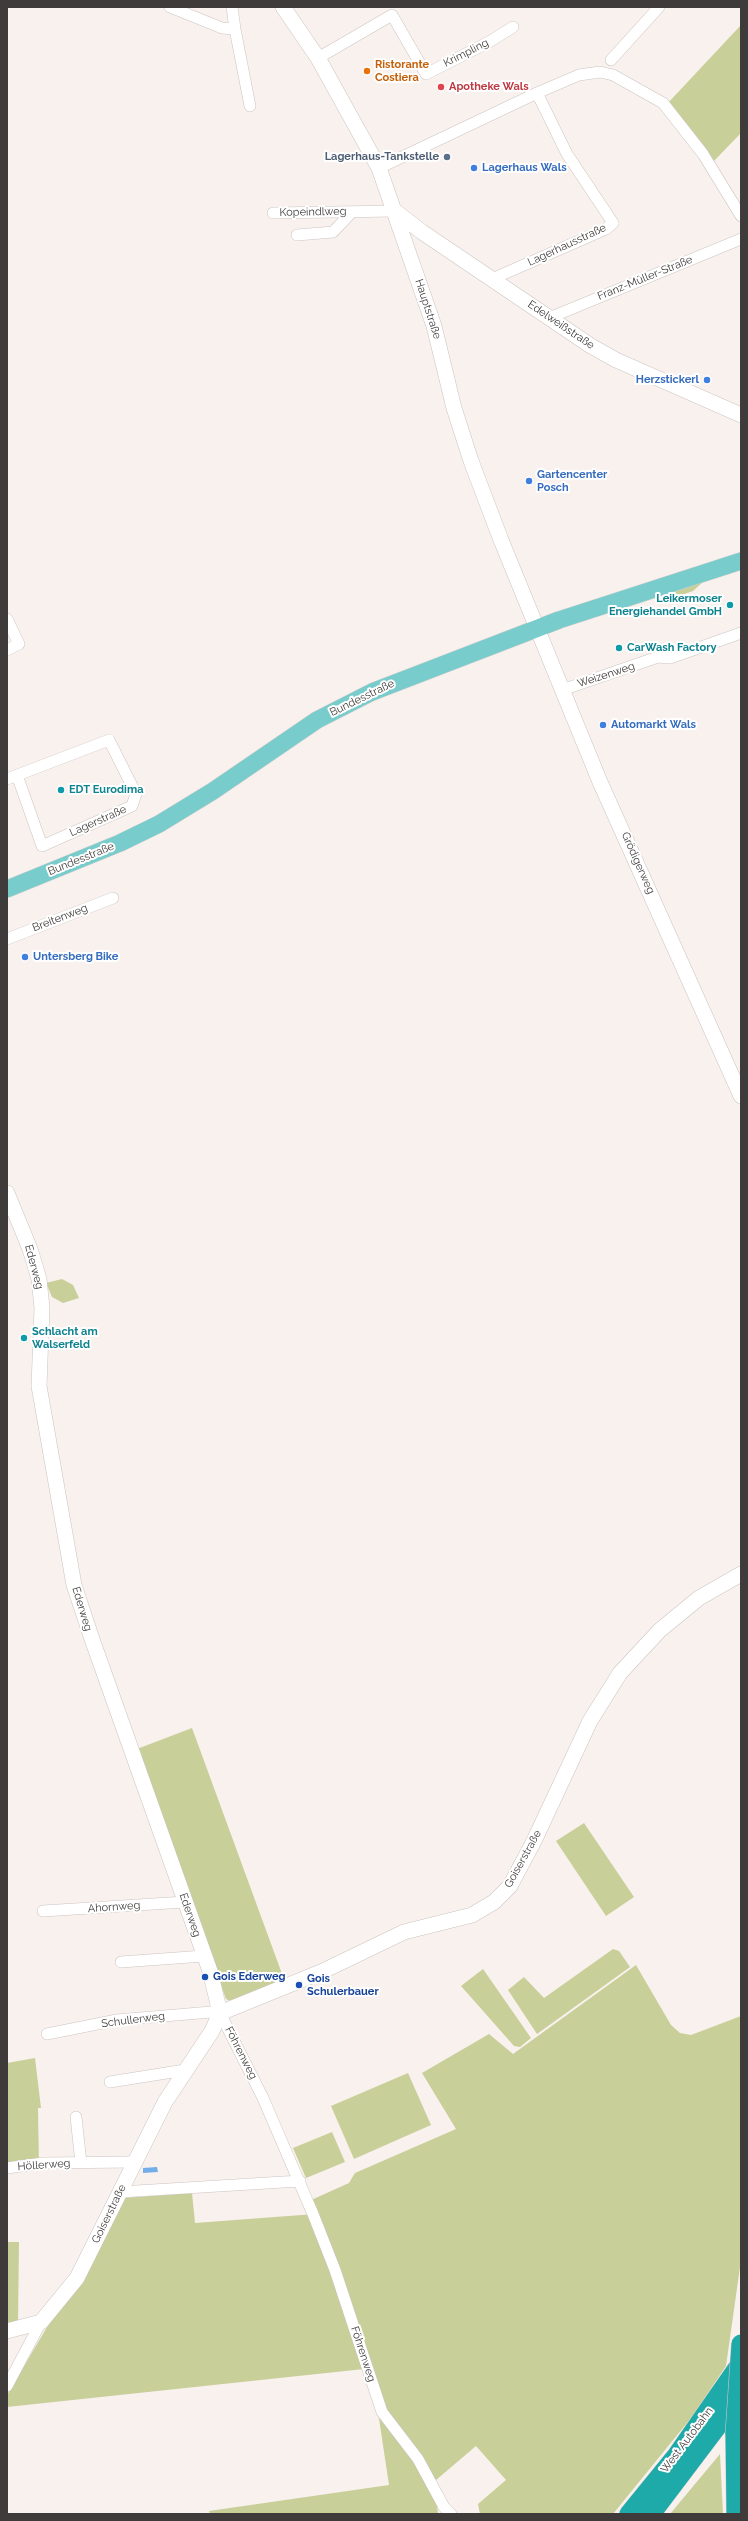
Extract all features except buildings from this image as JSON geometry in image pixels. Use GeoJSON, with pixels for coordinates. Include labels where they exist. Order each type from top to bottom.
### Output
{"type":"FeatureCollection","features":[{"type":"Feature","properties":{"kind":"highway"},"geometry":{"type":"LineString","coordinates":[[736,2514],[735,2433],[741,2344]]}},
{"type":"Feature","properties":{"kind":"highway","name":"West Autobahn"},"geometry":{"type":"LineString","coordinates":[[629,2514],[677,2455],[741,2363]]}},
{"type":"Feature","properties":{"kind":"highway","name":"West Autobahn"},"geometry":{"type":"LineString","coordinates":[[651,2514],[741,2395]]}},
{"type":"Feature","properties":{"kind":"main road","name":"Bundesstraße"},"geometry":{"type":"LineString","coordinates":[[7,889],[120,843],[159,824],[207,795],[340,707],[412,675],[536,628],[741,561]]}},
{"type":"Feature","properties":{"kind":"street"},"geometry":{"type":"LineString","coordinates":[[170,7],[222,28],[235,29]]}},
{"type":"Feature","properties":{"kind":"street"},"geometry":{"type":"LineString","coordinates":[[232,7],[250,106]]}},
{"type":"Feature","properties":{"kind":"street","name":"Hauptstraße"},"geometry":{"type":"LineString","coordinates":[[283,7],[318,58],[379,168],[434,326],[454,408],[471,461],[536,628]]}},
{"type":"Feature","properties":{"kind":"street"},"geometry":{"type":"LineString","coordinates":[[611,60],[659,7]]}},
{"type":"Feature","properties":{"kind":"street","name":"Krimpling"},"geometry":{"type":"LineString","coordinates":[[318,58],[392,15],[426,74],[489,42],[513,27]]}},
{"type":"Feature","properties":{"kind":"street"},"geometry":{"type":"LineString","coordinates":[[379,168],[537,93],[579,75],[600,72],[613,75],[663,103],[703,154],[741,216]]}},
{"type":"Feature","properties":{"kind":"street","name":"Lagerhausstraße"},"geometry":{"type":"LineString","coordinates":[[492,279],[606,228],[613,223],[568,154],[537,93]]}},
{"type":"Feature","properties":{"kind":"street","name":"Edelweißstraße"},"geometry":{"type":"LineString","coordinates":[[394,211],[591,346],[616,360],[741,415]]}},
{"type":"Feature","properties":{"kind":"street","name":"Kopeindlweg"},"geometry":{"type":"LineString","coordinates":[[273,213],[394,211]]}},
{"type":"Feature","properties":{"kind":"street","name":"Kopeindlweg"},"geometry":{"type":"LineString","coordinates":[[297,235],[333,232],[352,212]]}},
{"type":"Feature","properties":{"kind":"street","name":"Franz-Müller-Straße"},"geometry":{"type":"LineString","coordinates":[[549,318],[741,239]]}},
{"type":"Feature","properties":{"kind":"street"},"geometry":{"type":"LineString","coordinates":[[7,619],[19,644],[7,650]]}},
{"type":"Feature","properties":{"kind":"street","name":"Grödigerweg"},"geometry":{"type":"LineString","coordinates":[[536,628],[600,782],[741,1096]]}},
{"type":"Feature","properties":{"kind":"street","name":"Weizenweg"},"geometry":{"type":"LineString","coordinates":[[562,690],[658,657],[670,658],[741,633]]}},
{"type":"Feature","properties":{"kind":"street","name":"Lagerstraße"},"geometry":{"type":"LineString","coordinates":[[109,740],[136,794],[132,806],[42,846],[12,777],[109,740]]}},
{"type":"Feature","properties":{"kind":"street","name":"Breitenweg"},"geometry":{"type":"LineString","coordinates":[[7,939],[113,898]]}},
{"type":"Feature","properties":{"kind":"street","name":"Ederweg"},"geometry":{"type":"LineString","coordinates":[[7,1193],[30,1249],[39,1280],[42,1308],[39,1374],[40,1399],[74,1585],[92,1642],[217,1990],[220,2013]]}},
{"type":"Feature","properties":{"kind":"street","name":"Goiserstraße"},"geometry":{"type":"LineString","coordinates":[[41,2322],[77,2278],[165,2102],[212,2031],[220,2013],[322,1972],[404,1932],[472,1915],[494,1902],[510,1886],[534,1841],[590,1721],[620,1673],[660,1630],[693,1603],[741,1574]]}},
{"type":"Feature","properties":{"kind":"street","name":"Ahornweg"},"geometry":{"type":"LineString","coordinates":[[43,1911],[185,1902]]}},
{"type":"Feature","properties":{"kind":"street"},"geometry":{"type":"LineString","coordinates":[[121,1962],[204,1956]]}},
{"type":"Feature","properties":{"kind":"street","name":"Schullerweg"},"geometry":{"type":"LineString","coordinates":[[47,2034],[117,2020],[211,2012],[220,2013]]}},
{"type":"Feature","properties":{"kind":"street","name":"Föhrenweg"},"geometry":{"type":"LineString","coordinates":[[220,2013],[263,2098],[300,2181],[336,2270],[382,2412],[418,2459],[444,2507],[451,2514]]}},
{"type":"Feature","properties":{"kind":"street"},"geometry":{"type":"LineString","coordinates":[[110,2082],[185,2070]]}},
{"type":"Feature","properties":{"kind":"street","name":"Höllerweg"},"geometry":{"type":"LineString","coordinates":[[76,2117],[81,2163]]}},
{"type":"Feature","properties":{"kind":"street","name":"Höllerweg"},"geometry":{"type":"LineString","coordinates":[[7,2168],[43,2163],[134,2162]]}},
{"type":"Feature","properties":{"kind":"street"},"geometry":{"type":"LineString","coordinates":[[120,2192],[300,2181]]}},
{"type":"Feature","properties":{"kind":"street"},"geometry":{"type":"LineString","coordinates":[[7,2331],[41,2322]]}},
{"type":"Feature","properties":{"kind":"street"},"geometry":{"type":"LineString","coordinates":[[7,2386],[41,2322]]}},
{"type":"Feature","properties":{"kind":"green space"},"geometry":{"type":"Polygon","coordinates":[[[741,25],[741,133],[713,162],[686,123],[667,104],[741,25]]]}},
{"type":"Feature","properties":{"kind":"green space"},"geometry":{"type":"Polygon","coordinates":[[[703,582],[693,591],[676,597],[674,595],[675,591],[703,582]]]}},
{"type":"Feature","properties":{"kind":"green space"},"geometry":{"type":"Polygon","coordinates":[[[62,1279],[73,1285],[79,1298],[63,1303],[52,1297],[46,1283],[62,1279]]]}},
{"type":"Feature","properties":{"kind":"green space"},"geometry":{"type":"Polygon","coordinates":[[[192,1728],[285,1982],[236,2004],[226,1999],[188,1897],[137,1749],[192,1728]]]}},
{"type":"Feature","properties":{"kind":"green space"},"geometry":{"type":"Polygon","coordinates":[[[584,1823],[634,1897],[606,1916],[556,1841],[584,1823]]]}},
{"type":"Feature","properties":{"kind":"green space"},"geometry":{"type":"Polygon","coordinates":[[[613,1949],[619,1951],[630,1967],[537,2034],[508,1990],[524,1977],[544,1998],[613,1949]]]}},
{"type":"Feature","properties":{"kind":"green space"},"geometry":{"type":"Polygon","coordinates":[[[636,1965],[671,2025],[680,2033],[691,2035],[741,2016],[741,2260],[726,2366],[691,2418],[613,2514],[480,2514],[478,2504],[506,2480],[476,2446],[429,2486],[437,2505],[438,2514],[210,2514],[209,2511],[389,2485],[378,2412],[364,2369],[7,2407],[7,2395],[123,2198],[192,2193],[195,2223],[315,2214],[309,2201],[349,2183],[355,2173],[456,2129],[422,2073],[489,2034],[513,2054],[636,1965]]]}},
{"type":"Feature","properties":{"kind":"green space"},"geometry":{"type":"Polygon","coordinates":[[[483,1969],[531,2038],[520,2047],[514,2046],[461,1986],[483,1969]]]}},
{"type":"Feature","properties":{"kind":"green space"},"geometry":{"type":"Polygon","coordinates":[[[35,2058],[41,2108],[38,2108],[39,2167],[7,2171],[7,2063],[35,2058]]]}},
{"type":"Feature","properties":{"kind":"green space"},"geometry":{"type":"Polygon","coordinates":[[[408,2073],[431,2125],[354,2159],[331,2106],[408,2073]]]}},
{"type":"Feature","properties":{"kind":"green space"},"geometry":{"type":"Polygon","coordinates":[[[332,2132],[345,2162],[306,2178],[293,2148],[332,2132]]]}},
{"type":"Feature","properties":{"kind":"green space"},"geometry":{"type":"Polygon","coordinates":[[[7,2242],[19,2242],[18,2325],[7,2326],[7,2242]]]}},
{"type":"Feature","properties":{"kind":"green space"},"geometry":{"type":"Polygon","coordinates":[[[720,2454],[723,2514],[670,2514],[720,2454]]]}},
{"type":"Feature","properties":{"kind":"water"},"geometry":{"type":"Polygon","coordinates":[[[157,2167],[158,2172],[143,2173],[143,2168],[157,2167]]]}},
{"type":"Feature","properties":{"kind":"place","name":"Ristorante Costiera"},"geometry":{"type":"Point","coordinates":[367,71]}},
{"type":"Feature","properties":{"kind":"place","name":"Apotheke Wals"},"geometry":{"type":"Point","coordinates":[441,87]}},
{"type":"Feature","properties":{"kind":"place","name":"Lagerhaus-Tankstelle"},"geometry":{"type":"Point","coordinates":[447,157]}},
{"type":"Feature","properties":{"kind":"place","name":"Lagerhaus Wals"},"geometry":{"type":"Point","coordinates":[474,168]}},
{"type":"Feature","properties":{"kind":"place","name":"Herzstickerl"},"geometry":{"type":"Point","coordinates":[707,380]}},
{"type":"Feature","properties":{"kind":"place","name":"Gartencenter Posch"},"geometry":{"type":"Point","coordinates":[529,481]}},
{"type":"Feature","properties":{"kind":"place","name":"Leikermoser Energiehandel GmbH"},"geometry":{"type":"Point","coordinates":[730,605]}},
{"type":"Feature","properties":{"kind":"place","name":"CarWash Factory"},"geometry":{"type":"Point","coordinates":[619,648]}},
{"type":"Feature","properties":{"kind":"place","name":"Automarkt Wals"},"geometry":{"type":"Point","coordinates":[603,725]}},
{"type":"Feature","properties":{"kind":"place","name":"EDT Eurodima"},"geometry":{"type":"Point","coordinates":[61,790]}},
{"type":"Feature","properties":{"kind":"place","name":"Untersberg Bike"},"geometry":{"type":"Point","coordinates":[25,957]}},
{"type":"Feature","properties":{"kind":"place","name":"Schlacht am Walserfeld"},"geometry":{"type":"Point","coordinates":[24,1338]}},
{"type":"Feature","properties":{"kind":"place","name":"Gois Ederweg"},"geometry":{"type":"Point","coordinates":[205,1977]}},
{"type":"Feature","properties":{"kind":"place","name":"Gois Schulerbauer"},"geometry":{"type":"Point","coordinates":[299,1985]}}]}
